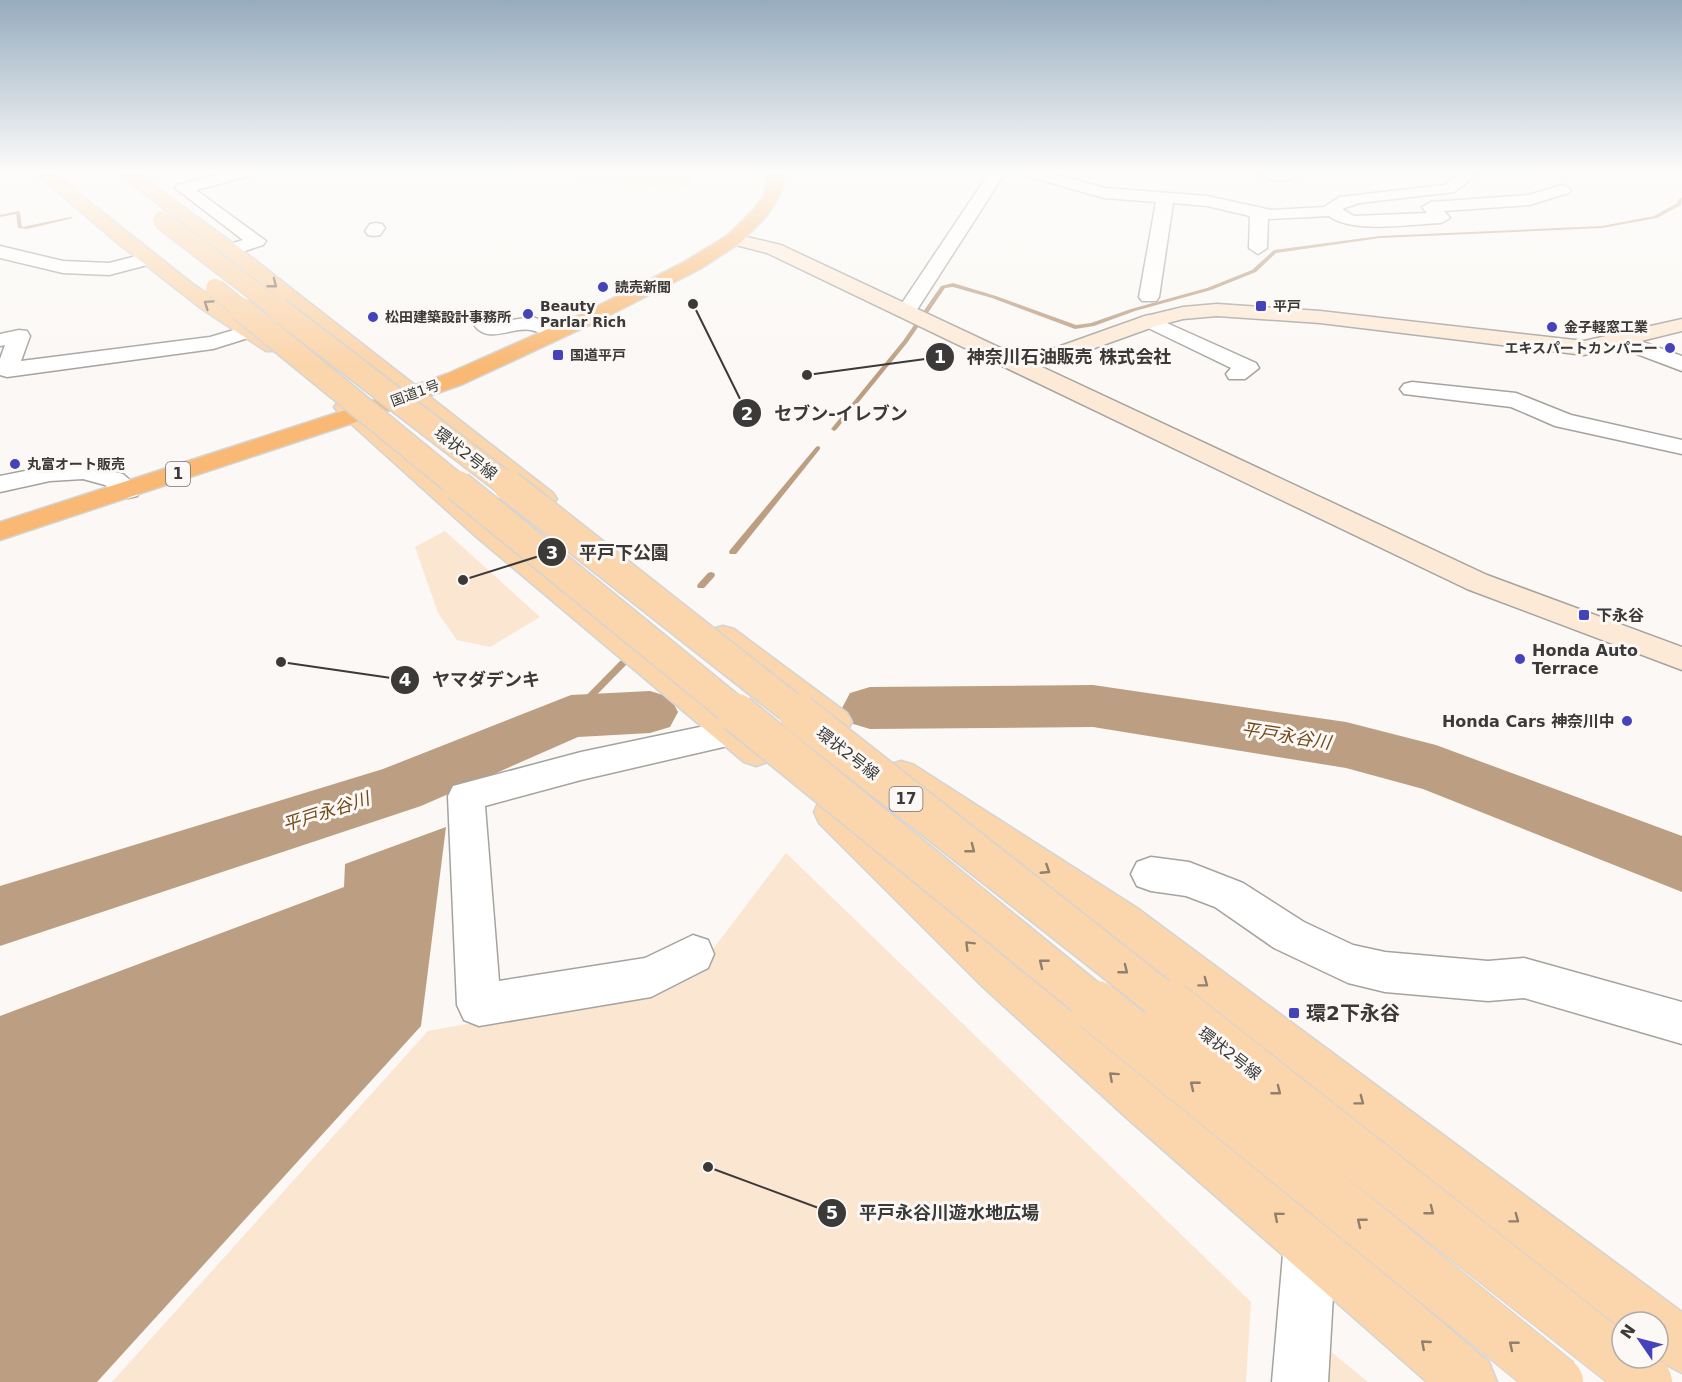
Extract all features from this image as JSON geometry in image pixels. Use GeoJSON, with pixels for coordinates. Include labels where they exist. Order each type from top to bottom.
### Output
{"type":"FeatureCollection","features":[{"type":"Feature","properties":{"kind":"highway","name":"国道1号"},"geometry":{"type":"LineString","coordinates":[[0,531],[354,415],[455,379],[693,265],[734,239]]}},
{"type":"Feature","properties":{"kind":"main road"},"geometry":{"type":"LineString","coordinates":[[152,237],[210,305],[254,330],[327,388],[354,415],[483,528],[733,733],[842,819],[998,973],[1144,1103],[1310,1243],[1469,1382]]}},
{"type":"Feature","properties":{"kind":"main road","name":"環状2号線"},"geometry":{"type":"LineString","coordinates":[[153,237],[1558,1382]]}},
{"type":"Feature","properties":{"kind":"main road","name":"環状2号線"},"geometry":{"type":"LineString","coordinates":[[154,237],[537,508],[1647,1382]]}},
{"type":"Feature","properties":{"kind":"main road"},"geometry":{"type":"LineString","coordinates":[[213,237],[682,608],[793,689],[896,771],[1123,921],[1634,1310]]}},
{"type":"Feature","properties":{"kind":"street"},"geometry":{"type":"LineString","coordinates":[[0,252],[63,267],[109,269],[147,237]]}},
{"type":"Feature","properties":{"kind":"street"},"geometry":{"type":"LineString","coordinates":[[231,250],[257,241],[252,237]]}},
{"type":"Feature","properties":{"kind":"street"},"geometry":{"type":"LineString","coordinates":[[906,312],[955,237]]}},
{"type":"Feature","properties":{"kind":"street"},"geometry":{"type":"LineString","coordinates":[[1149,297],[1159,237]]}},
{"type":"Feature","properties":{"kind":"street"},"geometry":{"type":"LineString","coordinates":[[1258,237],[1258,248]]}},
{"type":"Feature","properties":{"kind":"street"},"geometry":{"type":"LineString","coordinates":[[734,239],[774,249],[1477,582],[1682,659]]}},
{"type":"Feature","properties":{"kind":"street"},"geometry":{"type":"LineString","coordinates":[[1023,367],[1149,321],[1183,313],[1246,311],[1358,321],[1584,348],[1682,325]]}},
{"type":"Feature","properties":{"kind":"street"},"geometry":{"type":"LineString","coordinates":[[1149,321],[1248,368],[1237,374]]}},
{"type":"Feature","properties":{"kind":"street"},"geometry":{"type":"LineString","coordinates":[[484,326],[496,329],[533,323],[555,333]]}},
{"type":"Feature","properties":{"kind":"street"},"geometry":{"type":"LineString","coordinates":[[0,340],[19,336],[7,370],[213,343],[254,330]]}},
{"type":"Feature","properties":{"kind":"street"},"geometry":{"type":"LineString","coordinates":[[1621,340],[1682,364]]}},
{"type":"Feature","properties":{"kind":"street"},"geometry":{"type":"LineString","coordinates":[[1412,389],[1515,400],[1564,421],[1682,447]]}},
{"type":"Feature","properties":{"kind":"street"},"geometry":{"type":"LineString","coordinates":[[0,484],[69,471],[99,473],[116,478],[128,490]]}},
{"type":"Feature","properties":{"kind":"street"},"geometry":{"type":"LineString","coordinates":[[693,954],[651,977],[479,1005],[466,796],[581,766],[733,733]]}},
{"type":"Feature","properties":{"kind":"street"},"geometry":{"type":"LineString","coordinates":[[1151,874],[1189,879],[1228,895],[1289,935],[1348,963],[1385,972],[1488,981],[1524,978],[1682,1023]]}},
{"type":"Feature","properties":{"kind":"street"},"geometry":{"type":"LineString","coordinates":[[1300,1382],[1310,1243]]}},
{"type":"Feature","properties":{"kind":"shaded area"},"geometry":{"type":"Polygon","coordinates":[[[445,531],[540,617],[490,647],[457,640],[438,613],[415,547],[445,531]]]}},
{"type":"Feature","properties":{"kind":"shaded area"},"geometry":{"type":"Polygon","coordinates":[[[446,827],[421,1026],[97,1382],[0,1382],[0,1016],[344,887],[345,864],[446,827]]]}},
{"type":"Feature","properties":{"kind":"shaded area"},"geometry":{"type":"Polygon","coordinates":[[[786,853],[1251,1302],[1246,1382],[112,1382],[428,1031],[657,990],[710,953],[786,853]]]}},
{"type":"Feature","properties":{"kind":"shaded area"},"geometry":{"type":"Polygon","coordinates":[[[1319,1342],[1368,1382],[1318,1382],[1319,1342]]]}},
{"type":"Feature","properties":{"kind":"waterway"},"geometry":{"type":"LineString","coordinates":[[834,429],[905,342],[943,287],[953,285],[994,297],[1075,327],[1092,325],[1133,310],[1209,289],[1254,271],[1274,252],[1377,237]]}},
{"type":"Feature","properties":{"kind":"waterway"},"geometry":{"type":"LineString","coordinates":[[733,552],[818,448]]}},
{"type":"Feature","properties":{"kind":"waterway"},"geometry":{"type":"LineString","coordinates":[[701,586],[711,575]]}},
{"type":"Feature","properties":{"kind":"waterway"},"geometry":{"type":"LineString","coordinates":[[571,716],[623,663]]}},
{"type":"Feature","properties":{"kind":"waterway","name":"平戸永谷川"},"geometry":{"type":"LineString","coordinates":[[870,708],[1093,706],[1346,745],[1436,769],[1682,864]]}},
{"type":"Feature","properties":{"kind":"waterway","name":"平戸永谷川"},"geometry":{"type":"LineString","coordinates":[[0,916],[399,789],[571,716],[650,712]]}},
{"type":"Feature","properties":{"kind":"place","name":"読売新聞"},"geometry":{"type":"Point","coordinates":[603,287]}},
{"type":"Feature","properties":{"kind":"place","name":"セブン-イレブン"},"geometry":{"type":"Point","coordinates":[693,304]}},
{"type":"Feature","properties":{"kind":"place","name":"平戸"},"geometry":{"type":"Point","coordinates":[1261,306]}},
{"type":"Feature","properties":{"kind":"place","name":"Beauty Parlar Rich"},"geometry":{"type":"Point","coordinates":[528,314]}},
{"type":"Feature","properties":{"kind":"place","name":"松田建築設計事務所"},"geometry":{"type":"Point","coordinates":[373,317]}},
{"type":"Feature","properties":{"kind":"place","name":"金子軽窓工業"},"geometry":{"type":"Point","coordinates":[1552,327]}},
{"type":"Feature","properties":{"kind":"place","name":"エキスパートカンパニー"},"geometry":{"type":"Point","coordinates":[1670,348]}},
{"type":"Feature","properties":{"kind":"place","name":"国道平戸"},"geometry":{"type":"Point","coordinates":[558,355]}},
{"type":"Feature","properties":{"kind":"place","name":"神奈川石油販売 株式会社"},"geometry":{"type":"Point","coordinates":[807,375]}},
{"type":"Feature","properties":{"kind":"place","name":"丸富オート販売"},"geometry":{"type":"Point","coordinates":[15,464]}},
{"type":"Feature","properties":{"kind":"place","name":"平戸下公園"},"geometry":{"type":"Point","coordinates":[463,580]}},
{"type":"Feature","properties":{"kind":"place","name":"下永谷"},"geometry":{"type":"Point","coordinates":[1584,615]}},
{"type":"Feature","properties":{"kind":"place","name":"Honda Auto Terrace"},"geometry":{"type":"Point","coordinates":[1520,659]}},
{"type":"Feature","properties":{"kind":"place","name":"ヤマダデンキ"},"geometry":{"type":"Point","coordinates":[281,662]}},
{"type":"Feature","properties":{"kind":"place","name":"Honda Cars 神奈川中"},"geometry":{"type":"Point","coordinates":[1627,721]}},
{"type":"Feature","properties":{"kind":"place","name":"環2下永谷"},"geometry":{"type":"Point","coordinates":[1294,1013]}},
{"type":"Feature","properties":{"kind":"place","name":"平戸永谷川遊水地広場"},"geometry":{"type":"Point","coordinates":[708,1167]}}]}
